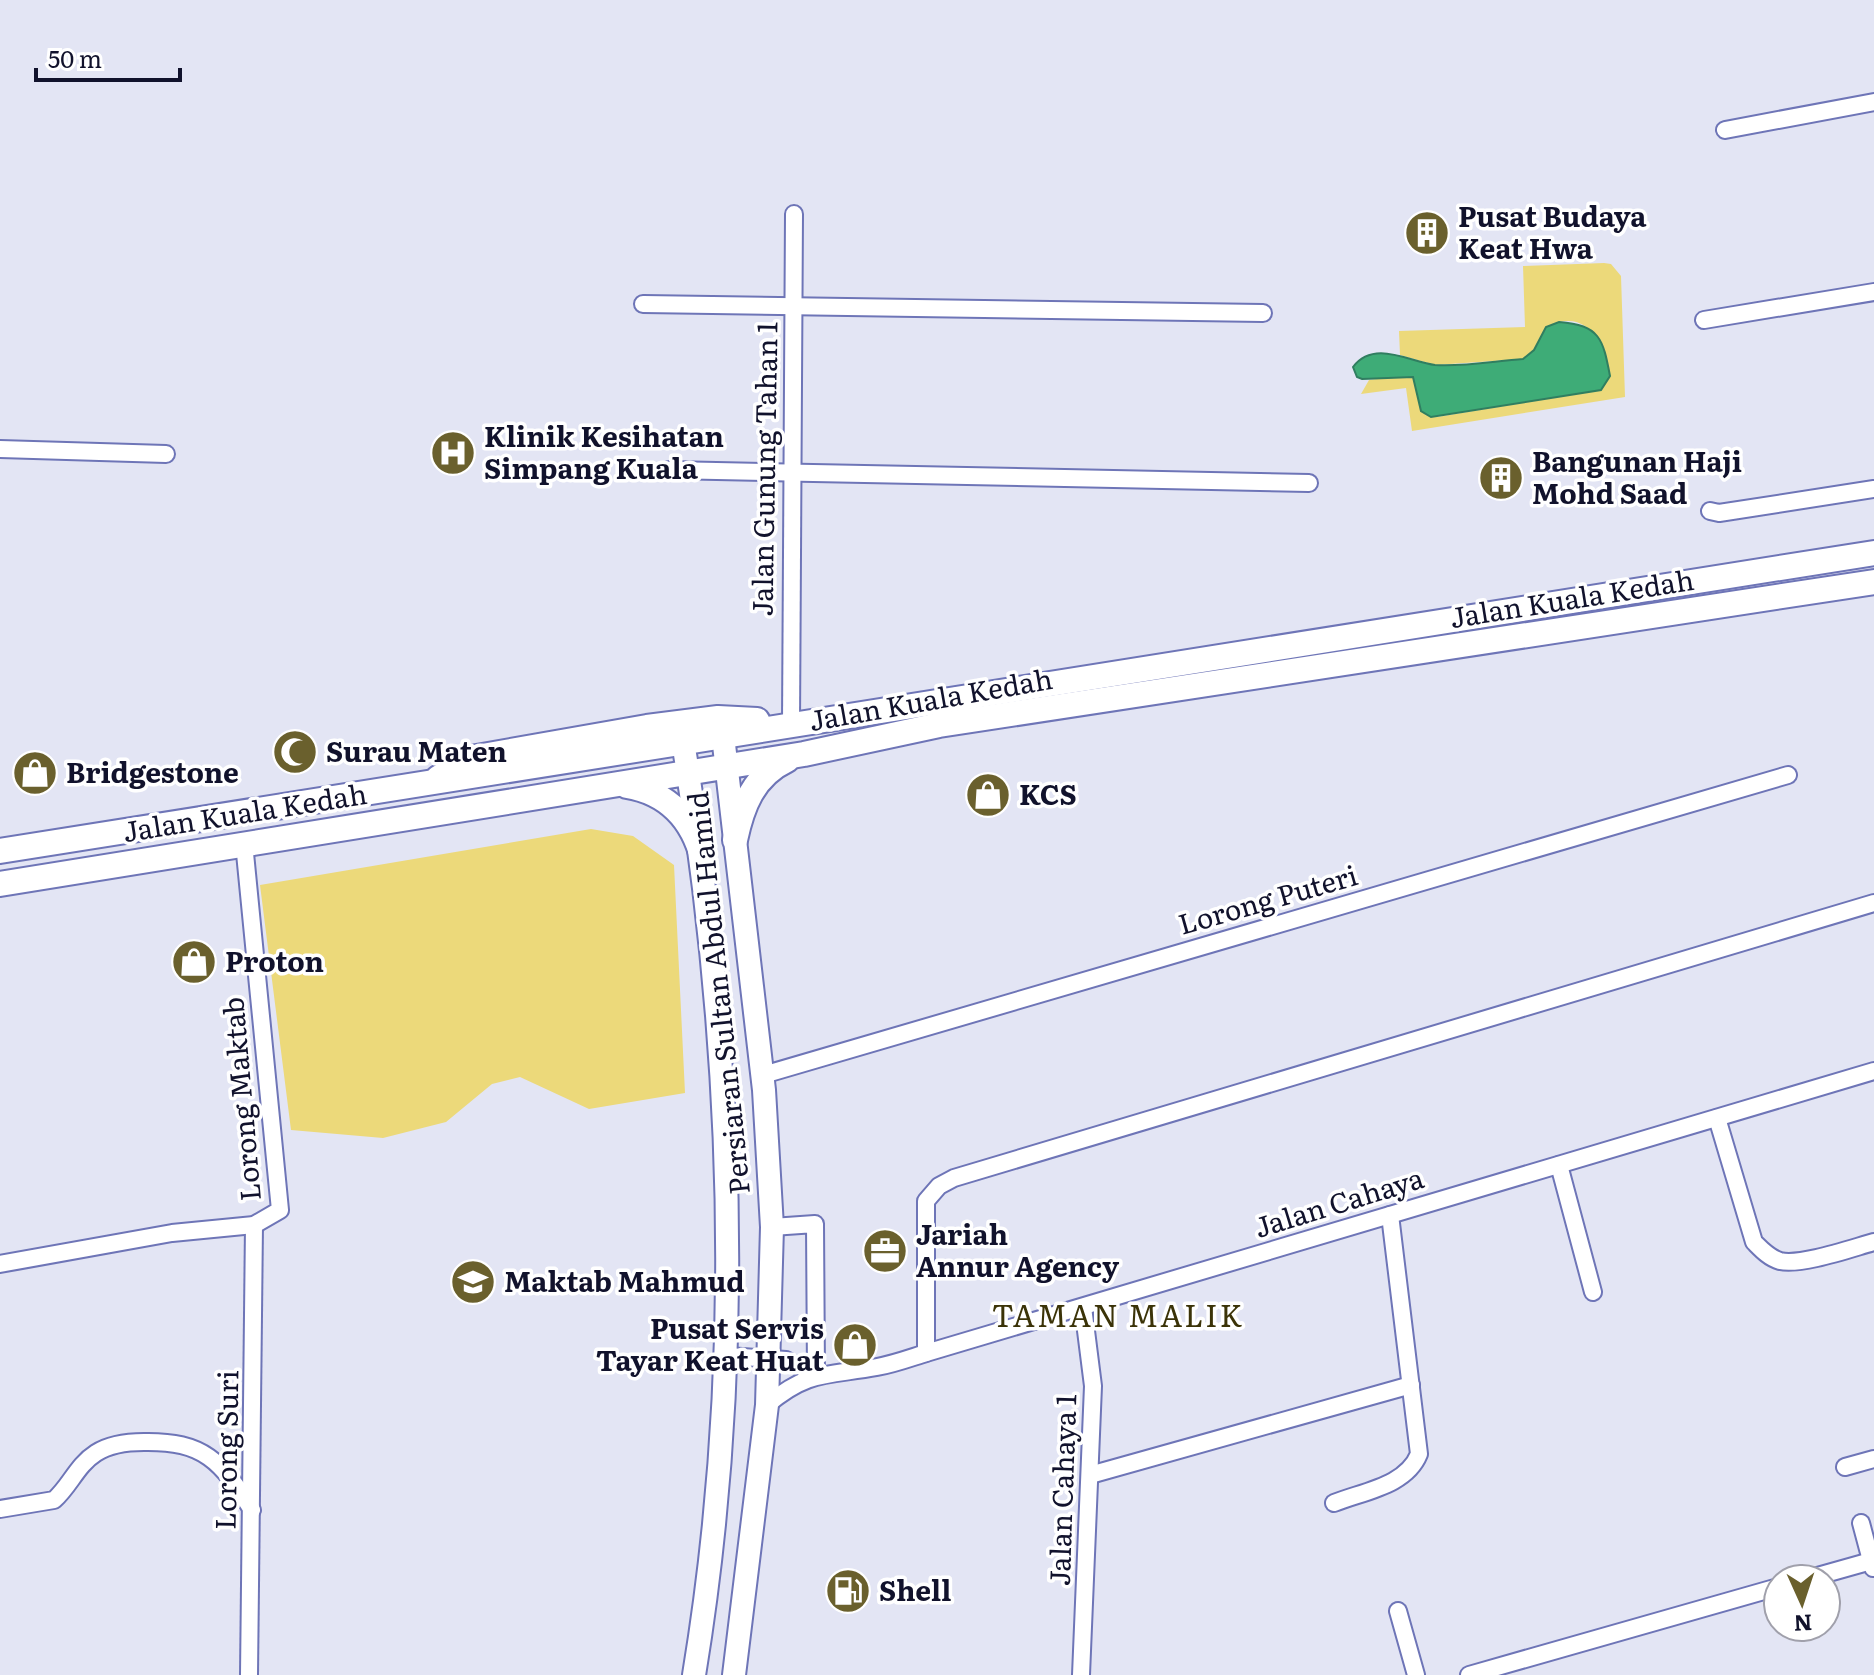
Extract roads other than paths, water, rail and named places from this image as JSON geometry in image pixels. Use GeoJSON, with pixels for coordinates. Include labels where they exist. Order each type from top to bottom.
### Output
{"type":"FeatureCollection","features":[{"type":"Feature","properties":{"kind":"main road","name":"Jalan Kuala Kedah"},"geometry":{"type":"LineString","coordinates":[[0,851],[1874,553]]}},
{"type":"Feature","properties":{"kind":"main road","name":"Jalan Kuala Kedah"},"geometry":{"type":"LineString","coordinates":[[0,884],[804,754],[939,725],[1874,582]]}},
{"type":"Feature","properties":{"kind":"main road"},"geometry":{"type":"LineString","coordinates":[[429,784],[471,758],[647,727],[718,718],[791,724]]}},
{"type":"Feature","properties":{"kind":"main road","name":"Persiaran Sultan Abdul Hamid"},"geometry":{"type":"LineString","coordinates":[[723,736],[763,1075],[772,1227],[767,1405],[734,1675]]}},
{"type":"Feature","properties":{"kind":"main road","name":"Persiaran Sultan Abdul Hamid"},"geometry":{"type":"LineString","coordinates":[[683,742],[703,860],[727,1170],[728,1356],[705,1612],[694,1675]]}},
{"type":"Feature","properties":{"kind":"main road"},"geometry":{"type":"LineString","coordinates":[[735,840],[749,795],[763,776],[782,762],[804,754]]}},
{"type":"Feature","properties":{"kind":"main road"},"geometry":{"type":"LineString","coordinates":[[618,785],[648,792],[674,807],[688,822],[703,860]]}},
{"type":"Feature","properties":{"kind":"street"},"geometry":{"type":"LineString","coordinates":[[1725,130],[1874,102]]}},
{"type":"Feature","properties":{"kind":"street","name":"Jalan Gunung Tahan 1"},"geometry":{"type":"LineString","coordinates":[[791,724],[794,214]]}},
{"type":"Feature","properties":{"kind":"street"},"geometry":{"type":"LineString","coordinates":[[1704,320],[1874,292]]}},
{"type":"Feature","properties":{"kind":"street"},"geometry":{"type":"LineString","coordinates":[[643,304],[1263,313]]}},
{"type":"Feature","properties":{"kind":"street"},"geometry":{"type":"LineString","coordinates":[[0,449],[166,454]]}},
{"type":"Feature","properties":{"kind":"street"},"geometry":{"type":"LineString","coordinates":[[669,470],[1309,483]]}},
{"type":"Feature","properties":{"kind":"street"},"geometry":{"type":"LineString","coordinates":[[1710,511],[1719,513],[1874,489]]}},
{"type":"Feature","properties":{"kind":"street","name":"Lorong Puteri"},"geometry":{"type":"LineString","coordinates":[[763,1075],[1788,775]]}},
{"type":"Feature","properties":{"kind":"street","name":"Lorong Maktab"},"geometry":{"type":"LineString","coordinates":[[0,1264],[172,1233],[254,1225],[280,1210],[244,843]]}},
{"type":"Feature","properties":{"kind":"street"},"geometry":{"type":"LineString","coordinates":[[926,1353],[926,1201],[939,1186],[954,1178],[1874,903]]}},
{"type":"Feature","properties":{"kind":"street","name":"Jalan Cahaya"},"geometry":{"type":"LineString","coordinates":[[767,1405],[790,1387],[816,1374],[880,1366],[926,1353],[1874,1071]]}},
{"type":"Feature","properties":{"kind":"street"},"geometry":{"type":"LineString","coordinates":[[1717,1118],[1754,1242],[1768,1255],[1781,1262],[1801,1260],[1874,1242]]}},
{"type":"Feature","properties":{"kind":"street"},"geometry":{"type":"LineString","coordinates":[[1559,1165],[1593,1292]]}},
{"type":"Feature","properties":{"kind":"street"},"geometry":{"type":"LineString","coordinates":[[1334,1503],[1401,1478],[1413,1469],[1419,1454],[1390,1215]]}},
{"type":"Feature","properties":{"kind":"street"},"geometry":{"type":"LineString","coordinates":[[772,1227],[815,1224],[816,1374]]}},
{"type":"Feature","properties":{"kind":"street","name":"Lorong Suri"},"geometry":{"type":"LineString","coordinates":[[249,1675],[254,1225]]}},
{"type":"Feature","properties":{"kind":"street","name":"Jalan Cahaya 1"},"geometry":{"type":"LineString","coordinates":[[1081,1675],[1093,1386],[1083,1307]]}},
{"type":"Feature","properties":{"kind":"street","name":"Jalan Cahaya"},"geometry":{"type":"LineString","coordinates":[[728,1356],[770,1358],[816,1374]]}},
{"type":"Feature","properties":{"kind":"street"},"geometry":{"type":"LineString","coordinates":[[1090,1475],[1411,1385]]}},
{"type":"Feature","properties":{"kind":"street"},"geometry":{"type":"LineString","coordinates":[[0,1509],[54,1500],[79,1468],[104,1449],[117,1444],[160,1441],[192,1445],[203,1451],[253,1512]]}},
{"type":"Feature","properties":{"kind":"street"},"geometry":{"type":"LineString","coordinates":[[1845,1467],[1874,1459]]}},
{"type":"Feature","properties":{"kind":"street"},"geometry":{"type":"LineString","coordinates":[[1842,1572],[1873,1566],[1861,1523]]}},
{"type":"Feature","properties":{"kind":"street"},"geometry":{"type":"LineString","coordinates":[[1469,1675],[1762,1592]]}},
{"type":"Feature","properties":{"kind":"street"},"geometry":{"type":"LineString","coordinates":[[1398,1611],[1416,1675]]}},
{"type":"Feature","properties":{"kind":"place","name":"Pusat Budaya Keat Hwa"},"geometry":{"type":"Point","coordinates":[1427,233]}},
{"type":"Feature","properties":{"kind":"place","name":"Klinik Kesihatan Simpang Kuala"},"geometry":{"type":"Point","coordinates":[453,453]}},
{"type":"Feature","properties":{"kind":"place","name":"Bangunan Haji Mohd Saad"},"geometry":{"type":"Point","coordinates":[1501,478]}},
{"type":"Feature","properties":{"kind":"place","name":"Surau Maten"},"geometry":{"type":"Point","coordinates":[295,752]}},
{"type":"Feature","properties":{"kind":"place","name":"Bridgestone"},"geometry":{"type":"Point","coordinates":[35,773]}},
{"type":"Feature","properties":{"kind":"place","name":"KCS"},"geometry":{"type":"Point","coordinates":[988,795]}},
{"type":"Feature","properties":{"kind":"place","name":"Proton"},"geometry":{"type":"Point","coordinates":[194,962]}},
{"type":"Feature","properties":{"kind":"place","name":"Jariah Annur Agency"},"geometry":{"type":"Point","coordinates":[885,1251]}},
{"type":"Feature","properties":{"kind":"place","name":"Maktab Mahmud"},"geometry":{"type":"Point","coordinates":[473,1282]}},
{"type":"Feature","properties":{"kind":"place","name":"Pusat Servis Tayar Keat Huat"},"geometry":{"type":"Point","coordinates":[855,1345]}},
{"type":"Feature","properties":{"kind":"place","name":"Shell"},"geometry":{"type":"Point","coordinates":[848,1591]}},
{"type":"Feature","properties":{"kind":"district","name":"TAMAN MALIK"},"geometry":{"type":"Point","coordinates":[1118,1317]}}]}
